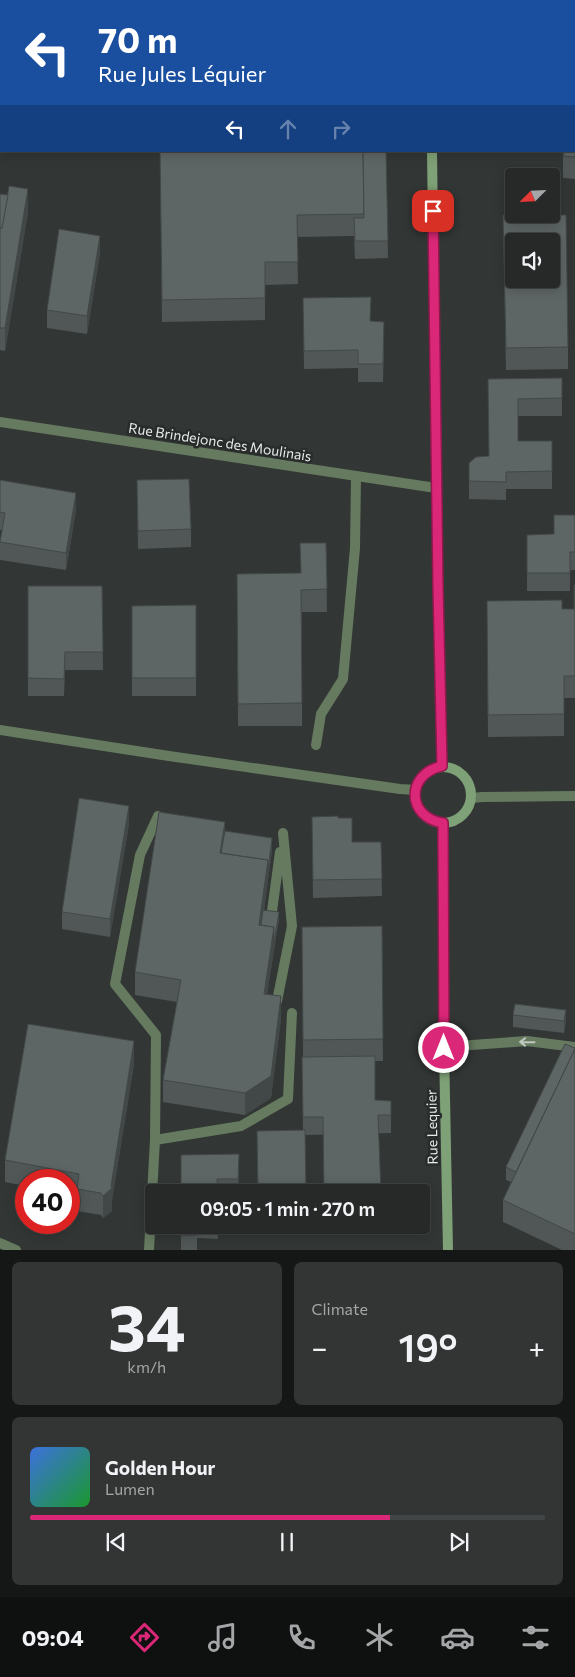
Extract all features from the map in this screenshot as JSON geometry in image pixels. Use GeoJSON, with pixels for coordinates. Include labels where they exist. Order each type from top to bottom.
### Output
{"type":"FeatureCollection","features":[{"type":"Feature","properties":{"kind":"street"},"geometry":{"type":"LineString","coordinates":[[432,152],[442,766]]}},
{"type":"Feature","properties":{"kind":"street","name":"Rue Brindejonc des Moulinais"},"geometry":{"type":"LineString","coordinates":[[0,422],[436,488]]}},
{"type":"Feature","properties":{"kind":"street"},"geometry":{"type":"LineString","coordinates":[[316,745],[320,714],[343,679],[355,548],[356,477]]}},
{"type":"Feature","properties":{"kind":"street"},"geometry":{"type":"LineString","coordinates":[[0,730],[168,756],[416,790]]}},
{"type":"Feature","properties":{"kind":"street"},"geometry":{"type":"LineString","coordinates":[[442,766],[461,772],[471,789],[472,798],[465,813],[459,819],[443,823],[428,818],[422,813],[417,806],[416,790],[419,780],[425,773],[433,768],[442,766]]}},
{"type":"Feature","properties":{"kind":"street"},"geometry":{"type":"LineString","coordinates":[[472,798],[575,796]]}},
{"type":"Feature","properties":{"kind":"street"},"geometry":{"type":"LineString","coordinates":[[149,1250],[155,1140],[156,1035],[115,984],[140,855],[158,816]]}},
{"type":"Feature","properties":{"kind":"street","name":"Rue Lequier"},"geometry":{"type":"LineString","coordinates":[[443,823],[444,1048],[448,1250]]}},
{"type":"Feature","properties":{"kind":"street"},"geometry":{"type":"LineString","coordinates":[[272,911],[283,833],[292,926],[277,1001]]}},
{"type":"Feature","properties":{"kind":"street"},"geometry":{"type":"LineString","coordinates":[[155,1140],[241,1126],[288,1099],[292,1013]]}},
{"type":"Feature","properties":{"kind":"street"},"geometry":{"type":"LineString","coordinates":[[444,1048],[527,1041],[575,1048]]}},
{"type":"Feature","properties":{"kind":"street"},"geometry":{"type":"LineString","coordinates":[[0,1243],[16,1250]]}},
{"type":"Feature","properties":{"kind":"building"},"geometry":{"type":"Polygon","coordinates":[[[160,152],[363,152],[364,214],[297,215],[298,262],[265,262],[265,298],[162,300],[160,152]]]}},
{"type":"Feature","properties":{"kind":"building"},"geometry":{"type":"Polygon","coordinates":[[[363,152],[386,152],[388,241],[355,241],[354,218],[364,218],[363,152]]]}},
{"type":"Feature","properties":{"kind":"building"},"geometry":{"type":"Polygon","coordinates":[[[564,152],[575,152],[575,157],[563,156],[564,152]]]}},
{"type":"Feature","properties":{"kind":"building"},"geometry":{"type":"Polygon","coordinates":[[[9,186],[28,189],[5,328],[0,328],[0,228],[2,228],[9,186]]]}},
{"type":"Feature","properties":{"kind":"building"},"geometry":{"type":"Polygon","coordinates":[[[0,194],[8,195],[2,228],[0,228],[0,194]]]}},
{"type":"Feature","properties":{"kind":"building"},"geometry":{"type":"Polygon","coordinates":[[[503,215],[505,215],[505,223],[560,223],[560,215],[566,215],[568,347],[506,348],[503,215]]]}},
{"type":"Feature","properties":{"kind":"building"},"geometry":{"type":"Polygon","coordinates":[[[59,229],[100,236],[87,316],[47,310],[59,229]]]}},
{"type":"Feature","properties":{"kind":"building"},"geometry":{"type":"Polygon","coordinates":[[[371,297],[370,321],[384,322],[383,364],[358,364],[358,350],[304,351],[303,298],[371,297]]]}},
{"type":"Feature","properties":{"kind":"building"},"geometry":{"type":"Polygon","coordinates":[[[562,378],[562,398],[518,399],[518,441],[552,441],[552,471],[506,472],[506,482],[469,481],[469,463],[476,457],[489,456],[488,379],[562,378]]]}},
{"type":"Feature","properties":{"kind":"building"},"geometry":{"type":"Polygon","coordinates":[[[189,479],[191,529],[138,531],[137,480],[189,479]]]}},
{"type":"Feature","properties":{"kind":"building"},"geometry":{"type":"Polygon","coordinates":[[[0,480],[76,493],[66,553],[0,542],[5,513],[0,512],[0,480]]]}},
{"type":"Feature","properties":{"kind":"building"},"geometry":{"type":"Polygon","coordinates":[[[554,515],[575,515],[575,552],[570,552],[570,573],[527,573],[527,535],[554,534],[554,515]]]}},
{"type":"Feature","properties":{"kind":"building"},"geometry":{"type":"Polygon","coordinates":[[[300,543],[326,543],[327,589],[301,590],[302,703],[238,704],[237,574],[301,573],[300,543]]]}},
{"type":"Feature","properties":{"kind":"building"},"geometry":{"type":"Polygon","coordinates":[[[574,585],[575,676],[564,676],[564,714],[488,715],[487,601],[562,600],[562,609],[574,609],[574,585]]]}},
{"type":"Feature","properties":{"kind":"building"},"geometry":{"type":"Polygon","coordinates":[[[28,586],[102,586],[103,652],[65,652],[64,679],[28,678],[28,586]]]}},
{"type":"Feature","properties":{"kind":"building"},"geometry":{"type":"Polygon","coordinates":[[[196,605],[196,678],[132,678],[132,606],[196,605]]]}},
{"type":"Feature","properties":{"kind":"building"},"geometry":{"type":"Polygon","coordinates":[[[79,798],[129,806],[110,919],[62,912],[79,798]]]}},
{"type":"Feature","properties":{"kind":"building"},"geometry":{"type":"Polygon","coordinates":[[[159,812],[225,822],[220,853],[268,860],[259,925],[274,927],[264,994],[281,996],[271,1076],[245,1093],[163,1080],[181,980],[135,972],[159,812]]]}},
{"type":"Feature","properties":{"kind":"building"},"geometry":{"type":"Polygon","coordinates":[[[338,816],[338,818],[352,818],[352,842],[381,842],[382,879],[313,880],[312,817],[338,816]]]}},
{"type":"Feature","properties":{"kind":"building"},"geometry":{"type":"Polygon","coordinates":[[[225,831],[272,838],[268,870],[268,860],[221,853],[225,831]]]}},
{"type":"Feature","properties":{"kind":"building"},"geometry":{"type":"Polygon","coordinates":[[[263,910],[279,912],[274,943],[274,927],[261,925],[263,910]]]}},
{"type":"Feature","properties":{"kind":"building"},"geometry":{"type":"Polygon","coordinates":[[[382,926],[383,1039],[303,1040],[302,927],[382,926]]]}},
{"type":"Feature","properties":{"kind":"building"},"geometry":{"type":"Polygon","coordinates":[[[515,1004],[566,1010],[564,1021],[513,1015],[515,1004]]]}},
{"type":"Feature","properties":{"kind":"building"},"geometry":{"type":"Polygon","coordinates":[[[28,1024],[134,1041],[112,1188],[103,1196],[101,1193],[80,1190],[80,1169],[53,1169],[5,1160],[28,1024]]]}},
{"type":"Feature","properties":{"kind":"building"},"geometry":{"type":"Polygon","coordinates":[[[565,1044],[575,1049],[516,1172],[506,1167],[565,1044]]]}},
{"type":"Feature","properties":{"kind":"building"},"geometry":{"type":"Polygon","coordinates":[[[575,1049],[575,1234],[503,1200],[575,1049]]]}},
{"type":"Feature","properties":{"kind":"building"},"geometry":{"type":"Polygon","coordinates":[[[375,1056],[375,1100],[391,1101],[391,1115],[378,1115],[381,1184],[324,1184],[323,1117],[303,1117],[302,1057],[375,1056]]]}},
{"type":"Feature","properties":{"kind":"building"},"geometry":{"type":"Polygon","coordinates":[[[305,1130],[306,1184],[258,1184],[257,1131],[305,1130]]]}},
{"type":"Feature","properties":{"kind":"building"},"geometry":{"type":"Polygon","coordinates":[[[239,1154],[238,1179],[217,1179],[217,1184],[181,1184],[181,1155],[239,1154]]]}},
{"type":"Feature","properties":{"kind":"building"},"geometry":{"type":"Polygon","coordinates":[[[181,1234],[197,1235],[181,1236],[181,1234]]]}},
{"type":"Feature","properties":{"kind":"route"},"geometry":{"type":"LineString","coordinates":[[433,211],[442,766],[433,768],[419,780],[415,798],[417,806],[422,813],[435,822],[443,823],[444,1048]]}}]}
